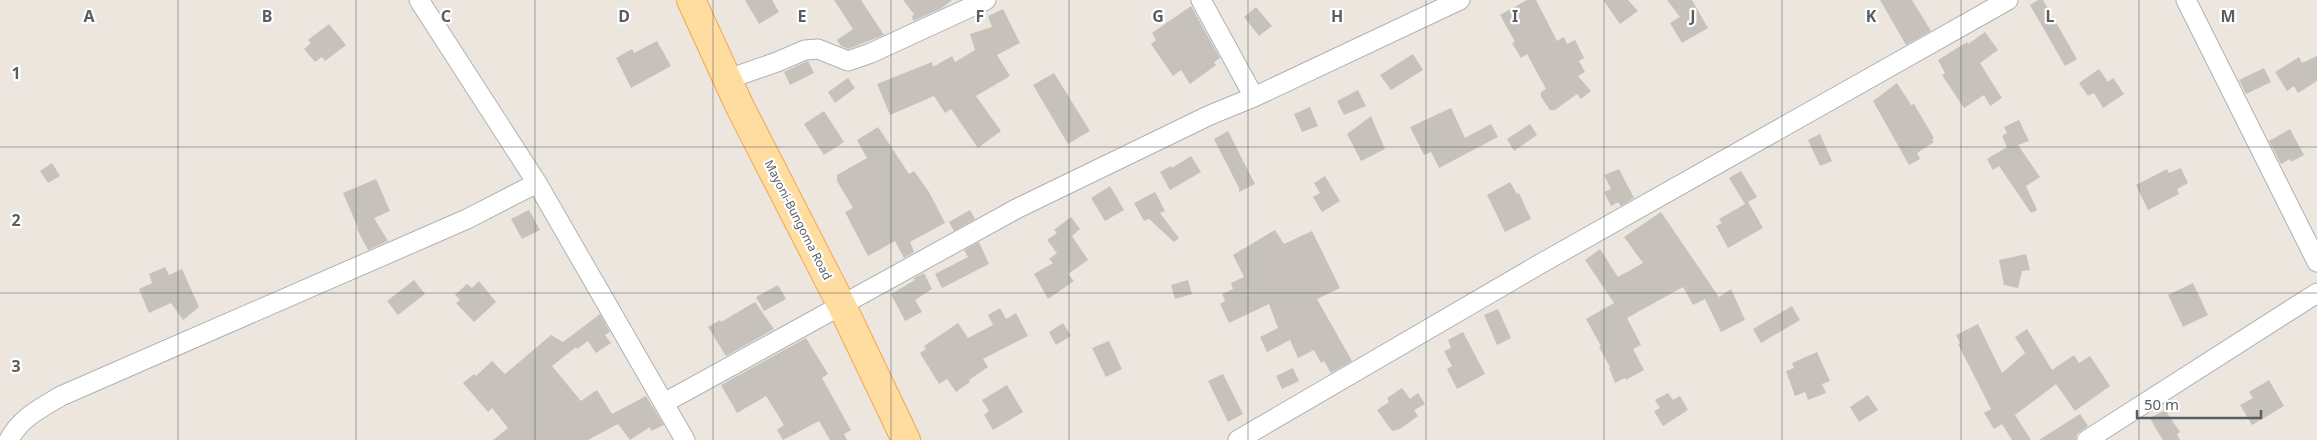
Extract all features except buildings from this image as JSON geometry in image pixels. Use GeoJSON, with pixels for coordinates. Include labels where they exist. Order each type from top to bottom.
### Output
{"type":"FeatureCollection","features":[{"type":"Feature","properties":{"kind":"main road","name":"Mayoni-Bungoma Road"},"geometry":{"type":"LineString","coordinates":[[691,0],[906,440]]}},
{"type":"Feature","properties":{"kind":"street"},"geometry":{"type":"LineString","coordinates":[[419,0],[537,183],[686,440]]}},
{"type":"Feature","properties":{"kind":"street"},"geometry":{"type":"LineString","coordinates":[[728,79],[805,50],[818,49],[848,61],[872,53],[986,0]]}},
{"type":"Feature","properties":{"kind":"street"},"geometry":{"type":"LineString","coordinates":[[1201,0],[1254,97]]}},
{"type":"Feature","properties":{"kind":"street"},"geometry":{"type":"LineString","coordinates":[[664,403],[841,304],[1025,205],[1210,115],[1254,97],[1460,0]]}},
{"type":"Feature","properties":{"kind":"street"},"geometry":{"type":"LineString","coordinates":[[1238,440],[1540,264],[2008,0]]}},
{"type":"Feature","properties":{"kind":"street"},"geometry":{"type":"LineString","coordinates":[[2186,0],[2317,262]]}},
{"type":"Feature","properties":{"kind":"street"},"geometry":{"type":"LineString","coordinates":[[9,440],[13,432],[30,414],[62,396],[467,219],[537,183]]}},
{"type":"Feature","properties":{"kind":"street"},"geometry":{"type":"LineString","coordinates":[[2087,440],[2317,293]]}}]}
